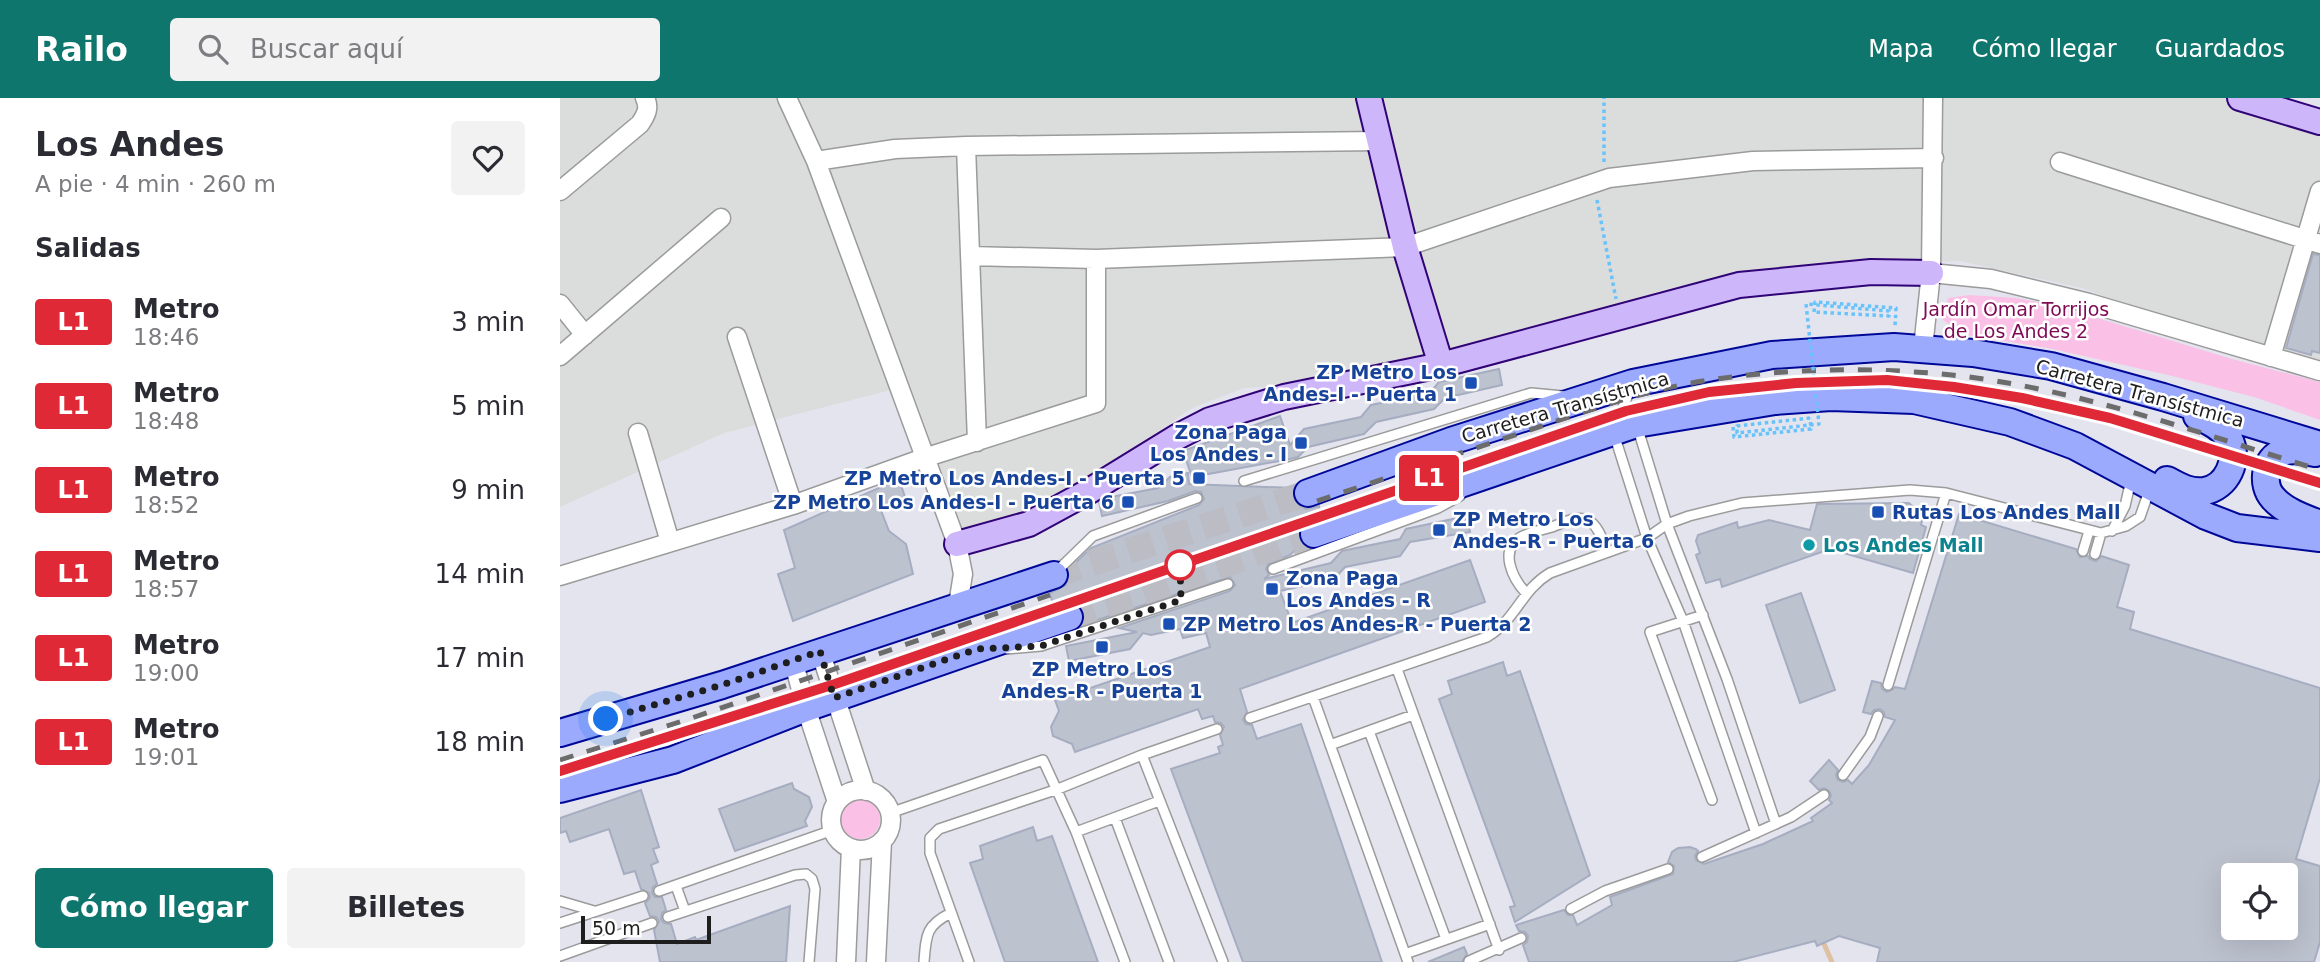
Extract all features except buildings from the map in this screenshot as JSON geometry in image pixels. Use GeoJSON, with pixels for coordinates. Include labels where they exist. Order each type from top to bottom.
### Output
{"type":"FeatureCollection","features":[{"type":"Feature","properties":{"kind":"main road","name":"Carretera Transístmica"},"geometry":{"type":"LineString","coordinates":[[1308,492],[1451,441],[1633,383],[1772,355],[1894,347],[1973,353],[2051,366],[2320,445]]}},
{"type":"Feature","properties":{"kind":"main road"},"geometry":{"type":"LineString","coordinates":[[1959,409],[2029,418],[2069,429],[2188,490],[2204,491],[2215,487],[2228,473],[2234,455],[2232,447],[2217,425],[2051,366]]}},
{"type":"Feature","properties":{"kind":"main road","name":"Carretera Transístmica"},"geometry":{"type":"LineString","coordinates":[[1314,534],[1625,427],[1775,401],[1831,397],[1914,400],[1959,409],[2043,433],[2075,446],[2206,516],[2237,528],[2320,538]]}},
{"type":"Feature","properties":{"kind":"main road"},"geometry":{"type":"LineString","coordinates":[[2320,454],[2299,450],[2284,451],[2273,458],[2266,476],[2267,487],[2273,499],[2290,511],[2320,524]]}},
{"type":"Feature","properties":{"kind":"main road"},"geometry":{"type":"LineString","coordinates":[[560,733],[722,685],[1054,575]]}},
{"type":"Feature","properties":{"kind":"main road"},"geometry":{"type":"LineString","coordinates":[[560,789],[673,760],[806,708],[1069,617]]}},
{"type":"Feature","properties":{"kind":"street"},"geometry":{"type":"LineString","coordinates":[[560,191],[640,124],[648,104],[645,98]]}},
{"type":"Feature","properties":{"kind":"street"},"geometry":{"type":"LineString","coordinates":[[787,98],[816,161],[957,544],[963,574],[958,606]]}},
{"type":"Feature","properties":{"kind":"street"},"geometry":{"type":"LineString","coordinates":[[1369,98],[1405,247],[1441,365]]}},
{"type":"Feature","properties":{"kind":"street"},"geometry":{"type":"LineString","coordinates":[[1923,348],[1931,273],[1933,98]]}},
{"type":"Feature","properties":{"kind":"street"},"geometry":{"type":"LineString","coordinates":[[2253,100],[2320,122]]}},
{"type":"Feature","properties":{"kind":"street"},"geometry":{"type":"LineString","coordinates":[[816,161],[895,149],[967,146],[1380,141]]}},
{"type":"Feature","properties":{"kind":"street"},"geometry":{"type":"LineString","coordinates":[[967,146],[977,442]]}},
{"type":"Feature","properties":{"kind":"street"},"geometry":{"type":"LineString","coordinates":[[971,256],[1096,259],[1405,247],[1599,180],[1753,161],[1934,158]]}},
{"type":"Feature","properties":{"kind":"street"},"geometry":{"type":"LineString","coordinates":[[2060,162],[2313,241]]}},
{"type":"Feature","properties":{"kind":"street"},"geometry":{"type":"LineString","coordinates":[[2271,357],[2313,241],[2320,191]]}},
{"type":"Feature","properties":{"kind":"street"},"geometry":{"type":"LineString","coordinates":[[560,356],[721,218]]}},
{"type":"Feature","properties":{"kind":"street"},"geometry":{"type":"LineString","coordinates":[[560,576],[793,505],[924,458],[1096,403],[1096,259]]}},
{"type":"Feature","properties":{"kind":"street"},"geometry":{"type":"LineString","coordinates":[[957,544],[1029,524],[1086,493],[1177,437],[1210,421],[1295,394],[1441,365],[1738,285],[1871,272],[1931,273],[1991,279],[2090,303],[2320,371]]}},
{"type":"Feature","properties":{"kind":"street"},"geometry":{"type":"LineString","coordinates":[[560,304],[585,335]]}},
{"type":"Feature","properties":{"kind":"street"},"geometry":{"type":"LineString","coordinates":[[737,337],[793,505]]}},
{"type":"Feature","properties":{"kind":"street"},"geometry":{"type":"LineString","coordinates":[[638,433],[670,542]]}},
{"type":"Feature","properties":{"kind":"street"},"geometry":{"type":"LineString","coordinates":[[820,651],[866,791]]}},
{"type":"Feature","properties":{"kind":"street"},"geometry":{"type":"LineString","coordinates":[[793,660],[837,802]]}},
{"type":"Feature","properties":{"kind":"street"},"geometry":{"type":"LineString","coordinates":[[876,962],[883,841],[891,823],[890,813],[881,798],[866,791],[850,792],[837,802],[833,811],[833,830],[840,841],[851,848],[868,849],[883,841]]}},
{"type":"Feature","properties":{"kind":"street"},"geometry":{"type":"LineString","coordinates":[[846,962],[851,848]]}},
{"type":"Feature","properties":{"kind":"lane"},"geometry":{"type":"LineString","coordinates":[[1633,383],[1625,427],[1647,538],[1683,621],[1756,833]]}},
{"type":"Feature","properties":{"kind":"lane"},"geometry":{"type":"LineString","coordinates":[[1244,481],[1531,393],[1586,398]]}},
{"type":"Feature","properties":{"kind":"lane"},"geometry":{"type":"LineString","coordinates":[[1625,427],[1703,615],[1776,824]]}},
{"type":"Feature","properties":{"kind":"lane"},"geometry":{"type":"LineString","coordinates":[[1273,569],[1438,508],[1460,496],[1482,476]]}},
{"type":"Feature","properties":{"kind":"lane"},"geometry":{"type":"LineString","coordinates":[[2112,531],[2141,481]]}},
{"type":"Feature","properties":{"kind":"lane"},"geometry":{"type":"LineString","coordinates":[[1250,719],[1487,637],[1502,628],[1526,593],[1537,581],[1550,573],[1647,538],[1667,524],[1689,516],[1742,503],[1910,490],[1946,493],[2101,533],[2126,526],[2140,517],[2141,481]]}},
{"type":"Feature","properties":{"kind":"lane"},"geometry":{"type":"LineString","coordinates":[[1888,685],[1946,493]]}},
{"type":"Feature","properties":{"kind":"lane"},"geometry":{"type":"LineString","coordinates":[[1054,575],[1093,537],[1198,498]]}},
{"type":"Feature","properties":{"kind":"lane"},"geometry":{"type":"LineString","coordinates":[[1526,593],[1513,575],[1509,559],[1511,547],[1520,538],[1576,518],[1587,520],[1596,527],[1607,552]]}},
{"type":"Feature","properties":{"kind":"lane"},"geometry":{"type":"LineString","coordinates":[[2083,551],[2089,531]]}},
{"type":"Feature","properties":{"kind":"lane"},"geometry":{"type":"LineString","coordinates":[[2095,554],[2101,533]]}},
{"type":"Feature","properties":{"kind":"lane"},"geometry":{"type":"LineString","coordinates":[[977,649],[1041,646],[1228,584]]}},
{"type":"Feature","properties":{"kind":"lane"},"geometry":{"type":"LineString","coordinates":[[1703,615],[1650,632],[1712,800]]}},
{"type":"Feature","properties":{"kind":"lane"},"geometry":{"type":"LineString","coordinates":[[1397,669],[1499,950]]}},
{"type":"Feature","properties":{"kind":"lane"},"geometry":{"type":"LineString","coordinates":[[1313,697],[1407,958],[1446,939],[1490,924]]}},
{"type":"Feature","properties":{"kind":"lane"},"geometry":{"type":"LineString","coordinates":[[1331,745],[1413,715]]}},
{"type":"Feature","properties":{"kind":"lane"},"geometry":{"type":"LineString","coordinates":[[1843,775],[1870,737],[1878,716]]}},
{"type":"Feature","properties":{"kind":"lane"},"geometry":{"type":"LineString","coordinates":[[969,962],[930,853],[930,838],[939,829],[1058,789],[1142,755],[1217,729]]}},
{"type":"Feature","properties":{"kind":"lane"},"geometry":{"type":"LineString","coordinates":[[1369,731],[1446,939]]}},
{"type":"Feature","properties":{"kind":"lane"},"geometry":{"type":"LineString","coordinates":[[1142,755],[1223,962]]}},
{"type":"Feature","properties":{"kind":"lane"},"geometry":{"type":"LineString","coordinates":[[890,813],[1044,760],[1076,832],[1125,962]]}},
{"type":"Feature","properties":{"kind":"lane"},"geometry":{"type":"LineString","coordinates":[[1702,857],[1776,824],[1824,795]]}},
{"type":"Feature","properties":{"kind":"lane"},"geometry":{"type":"LineString","coordinates":[[1076,832],[1159,801]]}},
{"type":"Feature","properties":{"kind":"lane"},"geometry":{"type":"LineString","coordinates":[[1115,818],[1169,962]]}},
{"type":"Feature","properties":{"kind":"lane"},"geometry":{"type":"LineString","coordinates":[[660,891],[833,830]]}},
{"type":"Feature","properties":{"kind":"lane"},"geometry":{"type":"LineString","coordinates":[[1571,909],[1615,887],[1668,869]]}},
{"type":"Feature","properties":{"kind":"lane"},"geometry":{"type":"LineString","coordinates":[[668,917],[795,875],[806,874],[812,879],[815,889],[810,962]]}},
{"type":"Feature","properties":{"kind":"lane"},"geometry":{"type":"LineString","coordinates":[[676,886],[685,911]]}},
{"type":"Feature","properties":{"kind":"lane"},"geometry":{"type":"LineString","coordinates":[[560,923],[643,896]]}},
{"type":"Feature","properties":{"kind":"lane"},"geometry":{"type":"LineString","coordinates":[[560,901],[594,911]]}},
{"type":"Feature","properties":{"kind":"lane"},"geometry":{"type":"LineString","coordinates":[[924,962],[928,931],[936,920],[951,913]]}},
{"type":"Feature","properties":{"kind":"lane"},"geometry":{"type":"LineString","coordinates":[[560,956],[652,923]]}},
{"type":"Feature","properties":{"kind":"lane"},"geometry":{"type":"LineString","coordinates":[[1469,961],[1521,938]]}},
{"type":"Feature","properties":{"kind":"path"},"geometry":{"type":"LineString","coordinates":[[1604,98],[1599,180],[1620,318]]}},
{"type":"Feature","properties":{"kind":"path"},"geometry":{"type":"LineString","coordinates":[[1730,408],[1734,437],[1811,429],[1810,418],[1737,426],[1737,433],[1819,424],[1806,304],[1889,310],[1889,316],[1814,312],[1815,302],[1896,308],[1894,347]]}},
{"type":"Feature","properties":{"kind":"shaded area"},"geometry":{"type":"Polygon","coordinates":[[[560,98],[2280,98],[2320,112],[2320,372],[2271,357],[2082,288],[1960,261],[1778,267],[1659,291],[1548,330],[1301,385],[1244,388],[1190,409],[1099,474],[1035,514],[964,531],[910,385],[724,433],[560,507],[560,98]]]}},
{"type":"Feature","properties":{"kind":"green space","name":"Jardín Omar Torrijos de Los Andes 2"},"geometry":{"type":"Polygon","coordinates":[[[1969,295],[2016,298],[2058,306],[2232,359],[2320,382],[2320,420],[2254,397],[2168,375],[2048,348],[1960,334],[1941,318],[1948,298],[1969,295]]]}},
{"type":"Feature","properties":{"kind":"green space"},"geometry":{"type":"Polygon","coordinates":[[[860,799],[874,805],[880,819],[874,833],[860,839],[846,833],[840,819],[846,805],[860,799]]]}},
{"type":"Feature","properties":{"kind":"waterway"},"geometry":{"type":"LineString","coordinates":[[1824,944],[1832,962]]}},
{"type":"Feature","properties":{"kind":"tunnel"},"geometry":{"type":"LineString","coordinates":[[1054,575],[1308,493]]}},
{"type":"Feature","properties":{"kind":"tunnel"},"geometry":{"type":"LineString","coordinates":[[1069,617],[1314,534]]}},
{"type":"Feature","properties":{"kind":"railway"},"geometry":{"type":"LineString","coordinates":[[1317,501],[1640,395],[1740,376],[1831,370],[1952,375],[2045,390],[2138,414],[2320,470]]}},
{"type":"Feature","properties":{"kind":"railway"},"geometry":{"type":"LineString","coordinates":[[1320,517],[1626,411],[1709,392],[1796,383],[1887,380],[2022,398],[2110,419],[2320,483]]}},
{"type":"Feature","properties":{"kind":"railway"},"geometry":{"type":"LineString","coordinates":[[560,760],[689,719],[1050,595]]}},
{"type":"Feature","properties":{"kind":"railway"},"geometry":{"type":"LineString","coordinates":[[560,771],[687,732],[1056,608]]}},
{"type":"Feature","properties":{"kind":"metro line","name":"L1"},"geometry":{"type":"LineString","coordinates":[[560,771],[835,684],[1626,411],[1709,392],[1796,383],[1887,380],[1954,387],[2022,398],[2110,418],[2320,483]]}},
{"type":"Feature","properties":{"kind":"place","name":"ZP Metro Los Andes-I - Puerta 1"},"geometry":{"type":"Point","coordinates":[1471,383]}},
{"type":"Feature","properties":{"kind":"place","name":"Zona Paga Los Andes - I"},"geometry":{"type":"Point","coordinates":[1301,443]}},
{"type":"Feature","properties":{"kind":"place","name":"ZP Metro Los Andes-I - Puerta 5"},"geometry":{"type":"Point","coordinates":[1199,478]}},
{"type":"Feature","properties":{"kind":"place","name":"ZP Metro Los Andes-I - Puerta 6"},"geometry":{"type":"Point","coordinates":[1128,502]}},
{"type":"Feature","properties":{"kind":"place","name":"Rutas Los Andes Mall"},"geometry":{"type":"Point","coordinates":[1878,512]}},
{"type":"Feature","properties":{"kind":"place","name":"ZP Metro Los Andes-R - Puerta 6"},"geometry":{"type":"Point","coordinates":[1439,530]}},
{"type":"Feature","properties":{"kind":"place","name":"Los Andes Mall"},"geometry":{"type":"Point","coordinates":[1809,545]}},
{"type":"Feature","properties":{"kind":"place","name":"Zona Paga Los Andes - R"},"geometry":{"type":"Point","coordinates":[1272,589]}},
{"type":"Feature","properties":{"kind":"place","name":"ZP Metro Los Andes-R - Puerta 2"},"geometry":{"type":"Point","coordinates":[1169,624]}},
{"type":"Feature","properties":{"kind":"place","name":"ZP Metro Los Andes-R - Puerta 1"},"geometry":{"type":"Point","coordinates":[1102,647]}},
{"type":"Feature","properties":{"kind":"route"},"geometry":{"type":"LineString","coordinates":[[606,719],[722,685],[820,651],[834,698],[977,649],[1041,646],[1181,600],[1180,565]]}}]}
